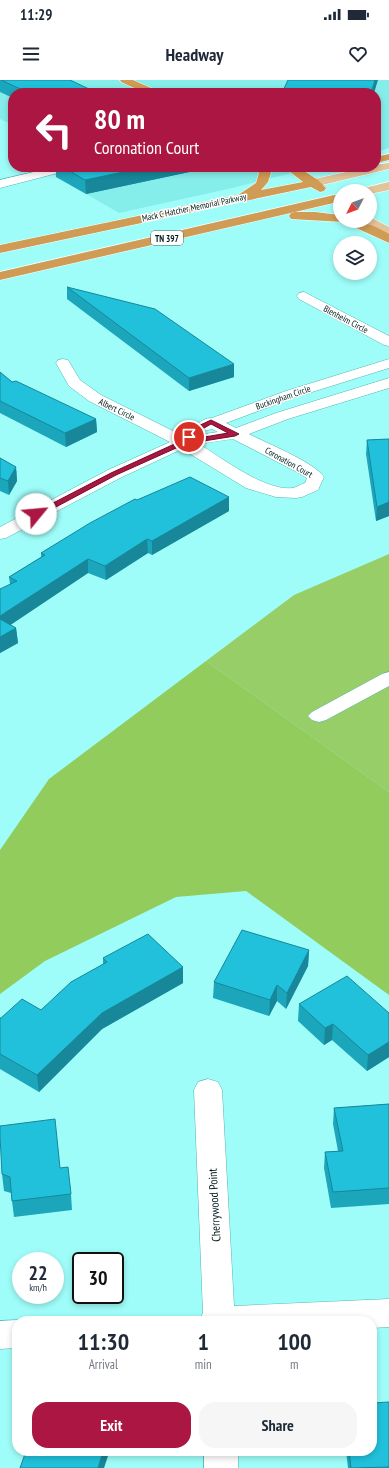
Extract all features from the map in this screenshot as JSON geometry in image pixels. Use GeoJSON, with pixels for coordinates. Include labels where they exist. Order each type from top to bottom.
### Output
{"type":"FeatureCollection","features":[{"type":"Feature","properties":{"kind":"highway"},"geometry":{"type":"LineString","coordinates":[[125,80],[143,88]]}},
{"type":"Feature","properties":{"kind":"highway"},"geometry":{"type":"LineString","coordinates":[[239,198],[257,188],[263,182],[264,172]]}},
{"type":"Feature","properties":{"kind":"highway"},"geometry":{"type":"LineString","coordinates":[[298,172],[333,196]]}},
{"type":"Feature","properties":{"kind":"highway","name":"Mack C Hatcher Memorial Parkway"},"geometry":{"type":"LineString","coordinates":[[0,249],[314,183]]}},
{"type":"Feature","properties":{"kind":"highway","name":"TN 397"},"geometry":{"type":"LineString","coordinates":[[0,276],[333,201]]}},
{"type":"Feature","properties":{"kind":"highway"},"geometry":{"type":"LineString","coordinates":[[74,259],[102,258],[279,217],[315,216],[333,218]]}},
{"type":"Feature","properties":{"kind":"highway"},"geometry":{"type":"LineString","coordinates":[[367,228],[389,239]]}},
{"type":"Feature","properties":{"kind":"main road","name":"Mack C Hatcher Memorial Parkway"},"geometry":{"type":"LineString","coordinates":[[314,183],[363,172]]}},
{"type":"Feature","properties":{"kind":"main road"},"geometry":{"type":"LineString","coordinates":[[377,189],[389,186]]}},
{"type":"Feature","properties":{"kind":"main road"},"geometry":{"type":"LineString","coordinates":[[377,225],[389,232]]}},
{"type":"Feature","properties":{"kind":"street"},"geometry":{"type":"LineString","coordinates":[[0,184],[49,172]]}},
{"type":"Feature","properties":{"kind":"street","name":"Blenheim Circle"},"geometry":{"type":"LineString","coordinates":[[304,296],[389,342]]}},
{"type":"Feature","properties":{"kind":"street","name":"Albert Circle"},"geometry":{"type":"LineString","coordinates":[[63,363],[74,383],[95,398],[183,442]]}},
{"type":"Feature","properties":{"kind":"street","name":"Buckingham Circle"},"geometry":{"type":"LineString","coordinates":[[183,442],[194,431],[211,422],[291,394],[389,363]]}},
{"type":"Feature","properties":{"kind":"street","name":"Buckingham Circle"},"geometry":{"type":"LineString","coordinates":[[2,531],[114,474],[183,442],[235,434],[282,416],[389,383]]}},
{"type":"Feature","properties":{"kind":"street","name":"Coronation Court"},"geometry":{"type":"LineString","coordinates":[[183,442],[252,484],[276,492],[296,493],[312,486],[316,477],[303,468],[211,422]]}},
{"type":"Feature","properties":{"kind":"street"},"geometry":{"type":"LineString","coordinates":[[319,716],[389,678]]}},
{"type":"Feature","properties":{"kind":"street","name":"Cherrywood Point"},"geometry":{"type":"LineString","coordinates":[[208,1090],[220,1316]]}},
{"type":"Feature","properties":{"kind":"street"},"geometry":{"type":"LineString","coordinates":[[326,1316],[389,1313]]}},
{"type":"Feature","properties":{"kind":"street"},"geometry":{"type":"LineString","coordinates":[[0,1335],[12,1334]]}},
{"type":"Feature","properties":{"kind":"street"},"geometry":{"type":"LineString","coordinates":[[221,1456],[221,1468]]}},
{"type":"Feature","properties":{"kind":"shaded area"},"geometry":{"type":"Polygon","coordinates":[[[0,80],[389,80],[389,148],[381,150],[381,88],[8,88],[8,123],[0,119],[0,80]]]}},
{"type":"Feature","properties":{"kind":"shaded area"},"geometry":{"type":"Polygon","coordinates":[[[296,172],[228,189],[119,213],[57,177],[53,173],[296,172]]]}},
{"type":"Feature","properties":{"kind":"green space"},"geometry":{"type":"Polygon","coordinates":[[[389,554],[389,792],[206,661],[294,595],[389,554]]]}},
{"type":"Feature","properties":{"kind":"green space"},"geometry":{"type":"Polygon","coordinates":[[[206,661],[389,792],[389,995],[246,891],[176,897],[45,961],[0,994],[0,850],[49,779],[206,661]]]}},
{"type":"Feature","properties":{"kind":"building"},"geometry":{"type":"Polygon","coordinates":[[[1,80],[70,80],[87,88],[18,88],[1,80]]]}},
{"type":"Feature","properties":{"kind":"building"},"geometry":{"type":"Polygon","coordinates":[[[288,80],[375,80],[373,88],[284,88],[288,80]]]}},
{"type":"Feature","properties":{"kind":"building"},"geometry":{"type":"Polygon","coordinates":[[[71,172],[123,172],[85,180],[71,172]]]}},
{"type":"Feature","properties":{"kind":"building"},"geometry":{"type":"Polygon","coordinates":[[[67,287],[155,309],[234,364],[189,378],[67,287]]]}},
{"type":"Feature","properties":{"kind":"building"},"geometry":{"type":"Polygon","coordinates":[[[0,372],[12,382],[16,381],[96,419],[65,433],[0,401],[0,372]]]}},
{"type":"Feature","properties":{"kind":"building"},"geometry":{"type":"Polygon","coordinates":[[[389,439],[389,502],[377,507],[367,440],[389,439]]]}},
{"type":"Feature","properties":{"kind":"building"},"geometry":{"type":"Polygon","coordinates":[[[0,458],[16,467],[8,481],[0,478],[0,458]]]}},
{"type":"Feature","properties":{"kind":"building"},"geometry":{"type":"Polygon","coordinates":[[[190,477],[229,497],[152,541],[147,539],[105,566],[88,559],[0,616],[0,589],[17,581],[9,577],[45,555],[41,553],[90,523],[135,499],[137,500],[190,477]]]}},
{"type":"Feature","properties":{"kind":"building"},"geometry":{"type":"Polygon","coordinates":[[[0,619],[16,628],[0,637],[0,619]]]}},
{"type":"Feature","properties":{"kind":"building"},"geometry":{"type":"Polygon","coordinates":[[[242,930],[309,950],[287,993],[277,985],[270,1000],[214,982],[242,930]]]}},
{"type":"Feature","properties":{"kind":"building"},"geometry":{"type":"Polygon","coordinates":[[[148,934],[183,967],[102,1013],[37,1075],[0,1054],[0,1018],[22,999],[41,1010],[71,982],[107,962],[103,958],[148,934]]]}},
{"type":"Feature","properties":{"kind":"building"},"geometry":{"type":"Polygon","coordinates":[[[347,976],[389,1013],[389,1042],[368,1055],[333,1024],[325,1028],[299,1004],[347,976]]]}},
{"type":"Feature","properties":{"kind":"building"},"geometry":{"type":"Polygon","coordinates":[[[389,1104],[389,1188],[333,1192],[325,1152],[343,1151],[334,1108],[389,1104]]]}},
{"type":"Feature","properties":{"kind":"building"},"geometry":{"type":"Polygon","coordinates":[[[55,1119],[60,1168],[68,1167],[71,1194],[12,1201],[10,1177],[2,1174],[0,1126],[55,1119]]]}},
{"type":"Feature","properties":{"kind":"building"},"geometry":{"type":"Polygon","coordinates":[[[389,1402],[389,1467],[351,1468],[350,1456],[377,1456],[377,1403],[389,1402]]]}},
{"type":"Feature","properties":{"kind":"building"},"geometry":{"type":"Polygon","coordinates":[[[24,1456],[102,1456],[98,1468],[20,1468],[24,1456]]]}},
{"type":"Feature","properties":{"kind":"route"},"geometry":{"type":"LineString","coordinates":[[36,514],[114,474],[183,442],[235,434],[211,422],[194,431],[189,437]]}}]}
